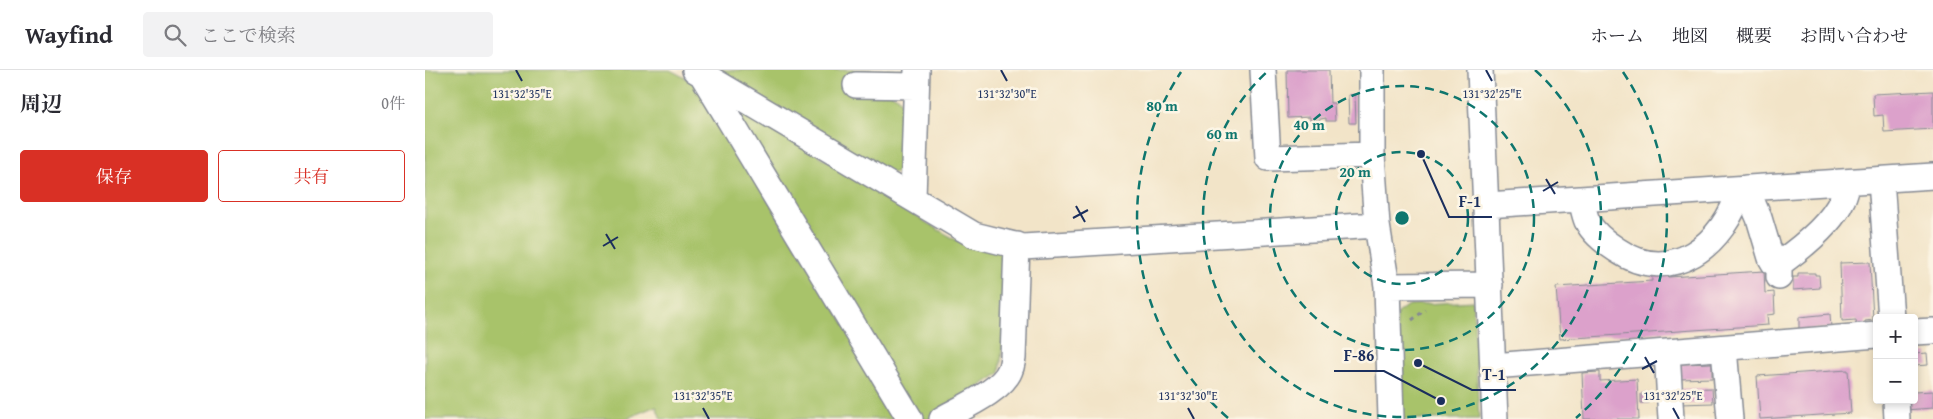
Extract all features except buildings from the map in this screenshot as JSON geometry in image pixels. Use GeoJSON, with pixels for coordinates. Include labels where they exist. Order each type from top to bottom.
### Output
{"type":"FeatureCollection","features":[{"type":"Feature","properties":{"kind":"lane"},"geometry":{"type":"LineString","coordinates":[[1263,70],[1268,158],[1372,155]]}},
{"type":"Feature","properties":{"kind":"lane"},"geometry":{"type":"LineString","coordinates":[[1372,70],[1372,155],[1377,225],[1387,286],[1391,419]]}},
{"type":"Feature","properties":{"kind":"lane"},"geometry":{"type":"LineString","coordinates":[[1480,70],[1495,419]]}},
{"type":"Feature","properties":{"kind":"lane"},"geometry":{"type":"LineString","coordinates":[[698,71],[974,235],[1023,247],[1377,225]]}},
{"type":"Feature","properties":{"kind":"lane"},"geometry":{"type":"LineString","coordinates":[[698,71],[909,419]]}},
{"type":"Feature","properties":{"kind":"lane"},"geometry":{"type":"LineString","coordinates":[[856,85],[917,78],[913,198]]}},
{"type":"Feature","properties":{"kind":"lane"},"geometry":{"type":"LineString","coordinates":[[1487,205],[1933,176]]}},
{"type":"Feature","properties":{"kind":"lane"},"geometry":{"type":"LineString","coordinates":[[1881,180],[1891,314]]}},
{"type":"Feature","properties":{"kind":"lane"},"geometry":{"type":"LineString","coordinates":[[1743,188],[1759,218],[1771,258],[1779,270],[1837,209],[1843,199],[1847,182]]}},
{"type":"Feature","properties":{"kind":"lane"},"geometry":{"type":"LineString","coordinates":[[1581,199],[1588,222],[1604,242],[1630,259],[1646,264],[1676,263],[1700,250],[1722,226],[1735,206],[1743,188]]}},
{"type":"Feature","properties":{"kind":"lane"},"geometry":{"type":"LineString","coordinates":[[941,419],[991,391],[1002,382],[1010,370],[1013,358],[1017,245]]}},
{"type":"Feature","properties":{"kind":"lane"},"geometry":{"type":"LineString","coordinates":[[1387,286],[1490,285]]}},
{"type":"Feature","properties":{"kind":"lane"},"geometry":{"type":"LineString","coordinates":[[1918,332],[1933,331]]}},
{"type":"Feature","properties":{"kind":"lane"},"geometry":{"type":"LineString","coordinates":[[1493,366],[1873,335]]}},
{"type":"Feature","properties":{"kind":"lane"},"geometry":{"type":"LineString","coordinates":[[1724,348],[1730,419]]}},
{"type":"Feature","properties":{"kind":"lane"},"geometry":{"type":"LineString","coordinates":[[1667,352],[1671,419]]}},
{"type":"Feature","properties":{"kind":"lane"},"geometry":{"type":"LineString","coordinates":[[1896,404],[1897,419]]}},
{"type":"Feature","properties":{"kind":"path"},"geometry":{"type":"LineString","coordinates":[[1405,326],[1425,309]]}},
{"type":"Feature","properties":{"kind":"green space"},"geometry":{"type":"Polygon","coordinates":[[[425,70],[670,70],[699,85],[902,419],[661,419],[656,406],[625,419],[425,419],[425,70]]]}},
{"type":"Feature","properties":{"kind":"green space"},"geometry":{"type":"Polygon","coordinates":[[[713,70],[906,70],[897,76],[888,75],[884,71],[860,71],[858,74],[899,98],[905,106],[905,163],[897,172],[889,173],[713,70]]]}},
{"type":"Feature","properties":{"kind":"green space"},"geometry":{"type":"Polygon","coordinates":[[[716,91],[956,240],[1010,256],[1000,373],[931,419],[913,419],[716,91]]]}},
{"type":"Feature","properties":{"kind":"green space"},"geometry":{"type":"Polygon","coordinates":[[[1473,301],[1479,419],[1395,419],[1397,313],[1408,305],[1473,301]]]}},
{"type":"Feature","properties":{"kind":"place","name":"F-1"},"geometry":{"type":"Point","coordinates":[1421,154]}},
{"type":"Feature","properties":{"kind":"place","name":"T-1"},"geometry":{"type":"Point","coordinates":[1418,363]}},
{"type":"Feature","properties":{"kind":"place","name":"F-86"},"geometry":{"type":"Point","coordinates":[1441,401]}}]}
